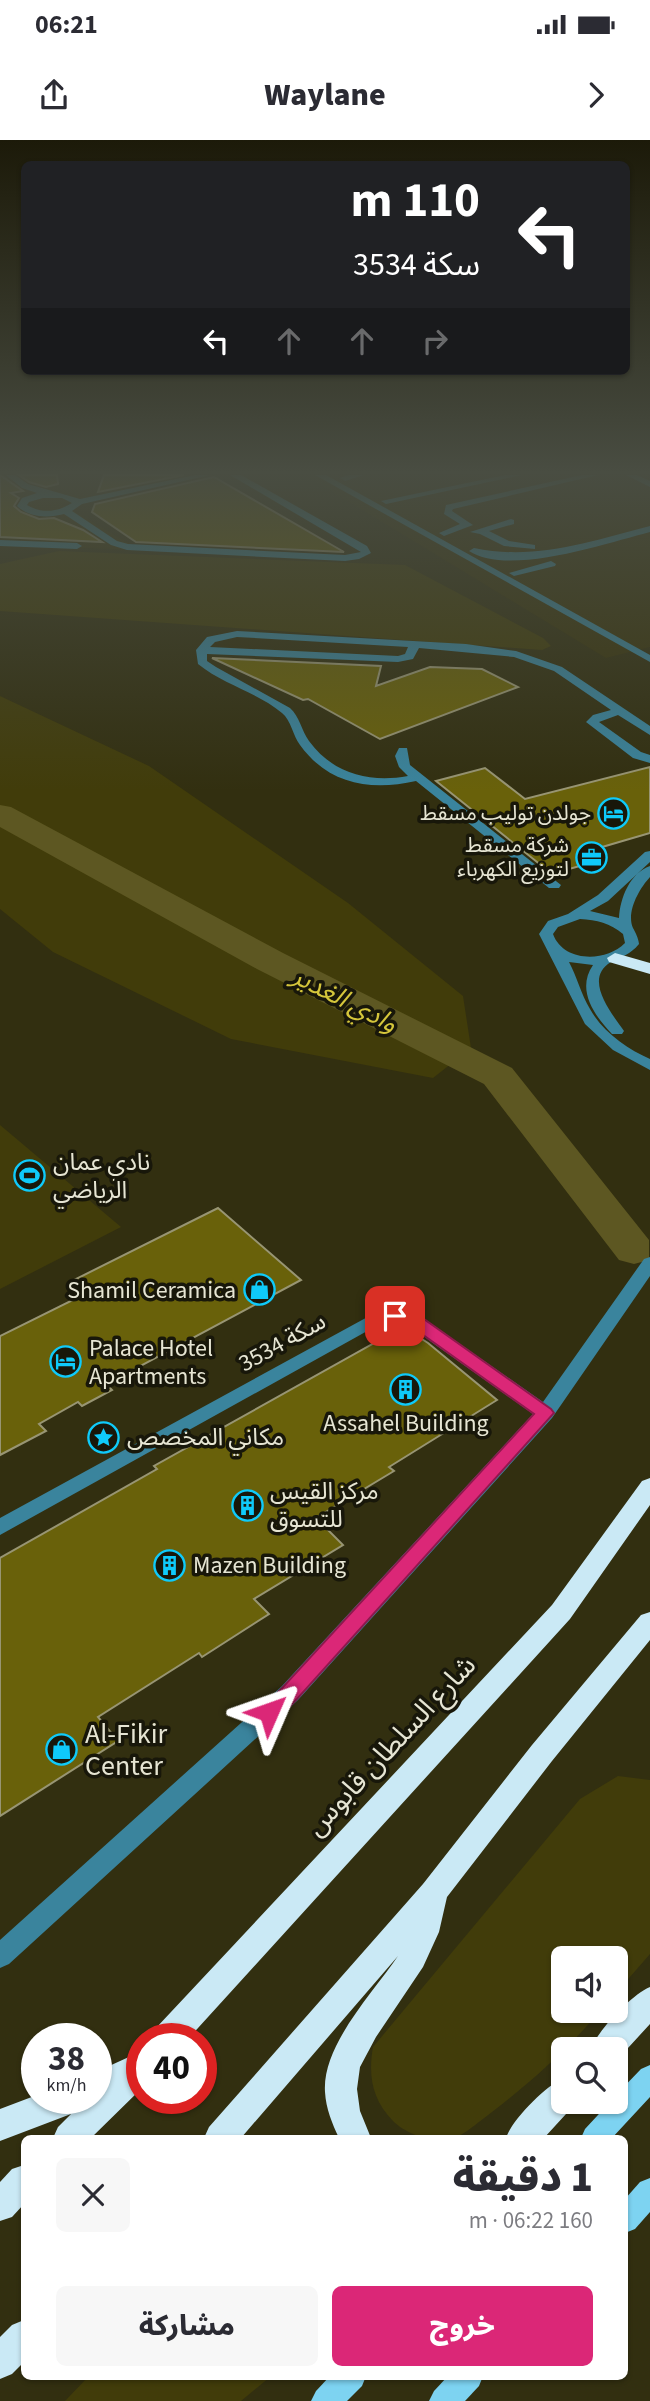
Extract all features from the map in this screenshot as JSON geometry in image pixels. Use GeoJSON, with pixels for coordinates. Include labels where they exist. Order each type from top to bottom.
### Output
{"type":"FeatureCollection","features":[{"type":"Feature","properties":{"kind":"highway"},"geometry":{"type":"LineString","coordinates":[[610,959],[650,969]]}},
{"type":"Feature","properties":{"kind":"highway","name":"شارع السلطان قابوس"},"geometry":{"type":"LineString","coordinates":[[182,2023],[561,1612],[650,1487]]}},
{"type":"Feature","properties":{"kind":"highway"},"geometry":{"type":"LineString","coordinates":[[223,2135],[433,1893],[542,1753],[650,1622]]}},
{"type":"Feature","properties":{"kind":"highway"},"geometry":{"type":"LineString","coordinates":[[354,2135],[342,2106],[341,2083],[345,2061],[358,2036],[407,1968],[421,1943],[433,1893]]}},
{"type":"Feature","properties":{"kind":"highway"},"geometry":{"type":"LineString","coordinates":[[617,2037],[650,2002]]}},
{"type":"Feature","properties":{"kind":"highway"},"geometry":{"type":"LineString","coordinates":[[72,2135],[126,2082]]}},
{"type":"Feature","properties":{"kind":"highway"},"geometry":{"type":"LineString","coordinates":[[525,2135],[551,2108]]}},
{"type":"Feature","properties":{"kind":"highway"},"geometry":{"type":"LineString","coordinates":[[0,2125],[29,2114]]}},
{"type":"Feature","properties":{"kind":"highway"},"geometry":{"type":"LineString","coordinates":[[0,2205],[21,2184]]}},
{"type":"Feature","properties":{"kind":"highway"},"geometry":{"type":"LineString","coordinates":[[0,2362],[21,2340]]}},
{"type":"Feature","properties":{"kind":"main road"},"geometry":{"type":"LineString","coordinates":[[597,2135],[650,2078]]}},
{"type":"Feature","properties":{"kind":"main road"},"geometry":{"type":"LineString","coordinates":[[628,2216],[650,2192]]}},
{"type":"Feature","properties":{"kind":"main road"},"geometry":{"type":"LineString","coordinates":[[326,2401],[348,2380]]}},
{"type":"Feature","properties":{"kind":"main road"},"geometry":{"type":"LineString","coordinates":[[444,2401],[465,2380]]}},
{"type":"Feature","properties":{"kind":"street"},"geometry":{"type":"LineString","coordinates":[[509,581],[650,659]]}},
{"type":"Feature","properties":{"kind":"street"},"geometry":{"type":"LineString","coordinates":[[530,581],[648,645]]}},
{"type":"Feature","properties":{"kind":"street"},"geometry":{"type":"LineString","coordinates":[[419,778],[383,785],[352,781],[309,750],[299,736],[290,713],[217,674],[202,662],[201,650],[211,639],[237,634],[492,649],[539,660],[558,669],[650,732]]}},
{"type":"Feature","properties":{"kind":"street"},"geometry":{"type":"LineString","coordinates":[[201,650],[398,659],[409,657],[415,644]]}},
{"type":"Feature","properties":{"kind":"street"},"geometry":{"type":"LineString","coordinates":[[223,651],[230,668],[237,674],[290,699]]}},
{"type":"Feature","properties":{"kind":"street"},"geometry":{"type":"LineString","coordinates":[[620,711],[597,717],[592,722],[637,755],[650,759]]}},
{"type":"Feature","properties":{"kind":"street"},"geometry":{"type":"LineString","coordinates":[[403,751],[402,762],[419,778],[554,885]]}},
{"type":"Feature","properties":{"kind":"street"},"geometry":{"type":"LineString","coordinates":[[650,855],[597,903],[548,929],[546,940],[570,976],[586,1013],[608,1037],[650,1065]]}},
{"type":"Feature","properties":{"kind":"street"},"geometry":{"type":"LineString","coordinates":[[626,928],[628,899],[638,882],[650,870]]}},
{"type":"Feature","properties":{"kind":"street"},"geometry":{"type":"LineString","coordinates":[[555,951],[573,959],[610,959],[623,955],[632,944],[633,939],[626,928],[600,916],[568,917]]}},
{"type":"Feature","properties":{"kind":"street"},"geometry":{"type":"LineString","coordinates":[[610,959],[596,970],[592,981],[597,1005],[619,1033],[650,1057]]}},
{"type":"Feature","properties":{"kind":"street"},"geometry":{"type":"LineString","coordinates":[[0,1956],[290,1693],[545,1413],[650,1263]]}},
{"type":"Feature","properties":{"kind":"street","name":"سكة 3534"},"geometry":{"type":"LineString","coordinates":[[0,1527],[373,1320],[395,1316],[415,1321],[545,1413]]}},
{"type":"Feature","properties":{"kind":"shaded area"},"geometry":{"type":"Polygon","coordinates":[[[0,581],[434,581],[543,638],[551,646],[542,650],[0,611],[0,581]]]}},
{"type":"Feature","properties":{"kind":"shaded area"},"geometry":{"type":"Polygon","coordinates":[[[479,581],[650,581],[650,647],[606,658],[479,581]]]}},
{"type":"Feature","properties":{"kind":"shaded area"},"geometry":{"type":"Polygon","coordinates":[[[0,696],[149,766],[348,903],[463,996],[471,1048],[433,1078],[231,1039],[53,952],[0,909],[0,696]]]}},
{"type":"Feature","properties":{"kind":"shaded area","name":"نادي عمان الرياضي"},"geometry":{"type":"Polygon","coordinates":[[[0,1125],[121,1227],[0,1289],[0,1125]]]}},
{"type":"Feature","properties":{"kind":"shaded area"},"geometry":{"type":"Polygon","coordinates":[[[618,1776],[650,1780],[650,1954],[628,1979],[628,1946],[551,1946],[551,2023],[590,2023],[576,2037],[551,2037],[551,2062],[507,2101],[461,2135],[416,2135],[393,2121],[376,2096],[371,2068],[373,2047],[580,1799],[618,1776]]]}},
{"type":"Feature","properties":{"kind":"shaded area"},"geometry":{"type":"Polygon","coordinates":[[[85,2380],[266,2380],[241,2401],[65,2401],[85,2380]]]}},
{"type":"Feature","properties":{"kind":"building"},"geometry":{"type":"Polygon","coordinates":[[[212,658],[381,666],[376,686],[430,667],[482,669],[518,687],[380,739],[308,699],[303,700],[212,658]]]}},
{"type":"Feature","properties":{"kind":"building"},"geometry":{"type":"Polygon","coordinates":[[[650,767],[650,833],[592,850],[604,859],[552,874],[436,781],[485,768],[525,799],[650,767]]]}},
{"type":"Feature","properties":{"kind":"building"},"geometry":{"type":"Polygon","coordinates":[[[218,1208],[301,1280],[129,1372],[132,1374],[109,1387],[112,1390],[82,1406],[78,1402],[39,1424],[46,1431],[0,1455],[0,1336],[83,1295],[70,1282],[218,1208]]]}},
{"type":"Feature","properties":{"kind":"building"},"geometry":{"type":"Polygon","coordinates":[[[403,1327],[428,1343],[497,1400],[389,1467],[394,1471],[316,1518],[343,1545],[254,1599],[269,1614],[202,1657],[199,1653],[98,1717],[118,1741],[0,1816],[0,1558],[157,1469],[154,1466],[403,1327]]]}},
{"type":"Feature","properties":{"kind":"waterway","name":"وادي الغدير"},"geometry":{"type":"LineString","coordinates":[[0,814],[270,961],[498,1076],[634,1250]]}},
{"type":"Feature","properties":{"kind":"place","name":"جولدن توليب مسقط"},"geometry":{"type":"Point","coordinates":[614,813]}},
{"type":"Feature","properties":{"kind":"place","name":"شركة مسقط لتوزيع الكهرباء"},"geometry":{"type":"Point","coordinates":[592,857]}},
{"type":"Feature","properties":{"kind":"place","name":"نادي عمان الرياضي"},"geometry":{"type":"Point","coordinates":[30,1176]}},
{"type":"Feature","properties":{"kind":"place","name":"Shamil Ceramica"},"geometry":{"type":"Point","coordinates":[259,1290]}},
{"type":"Feature","properties":{"kind":"place","name":"Palace Hotel Apartments"},"geometry":{"type":"Point","coordinates":[66,1362]}},
{"type":"Feature","properties":{"kind":"place","name":"Assahel Building"},"geometry":{"type":"Point","coordinates":[406,1389]}},
{"type":"Feature","properties":{"kind":"place","name":"مكاني المخصص"},"geometry":{"type":"Point","coordinates":[104,1437]}},
{"type":"Feature","properties":{"kind":"place","name":"مركز القيس للتسوق"},"geometry":{"type":"Point","coordinates":[247,1505]}},
{"type":"Feature","properties":{"kind":"place","name":"Mazen Building"},"geometry":{"type":"Point","coordinates":[170,1565]}},
{"type":"Feature","properties":{"kind":"place","name":"Al-Fikir Center"},"geometry":{"type":"Point","coordinates":[62,1749]}},
{"type":"Feature","properties":{"kind":"route"},"geometry":{"type":"LineString","coordinates":[[269,1712],[290,1693],[545,1413],[415,1321],[395,1316]]}}]}
